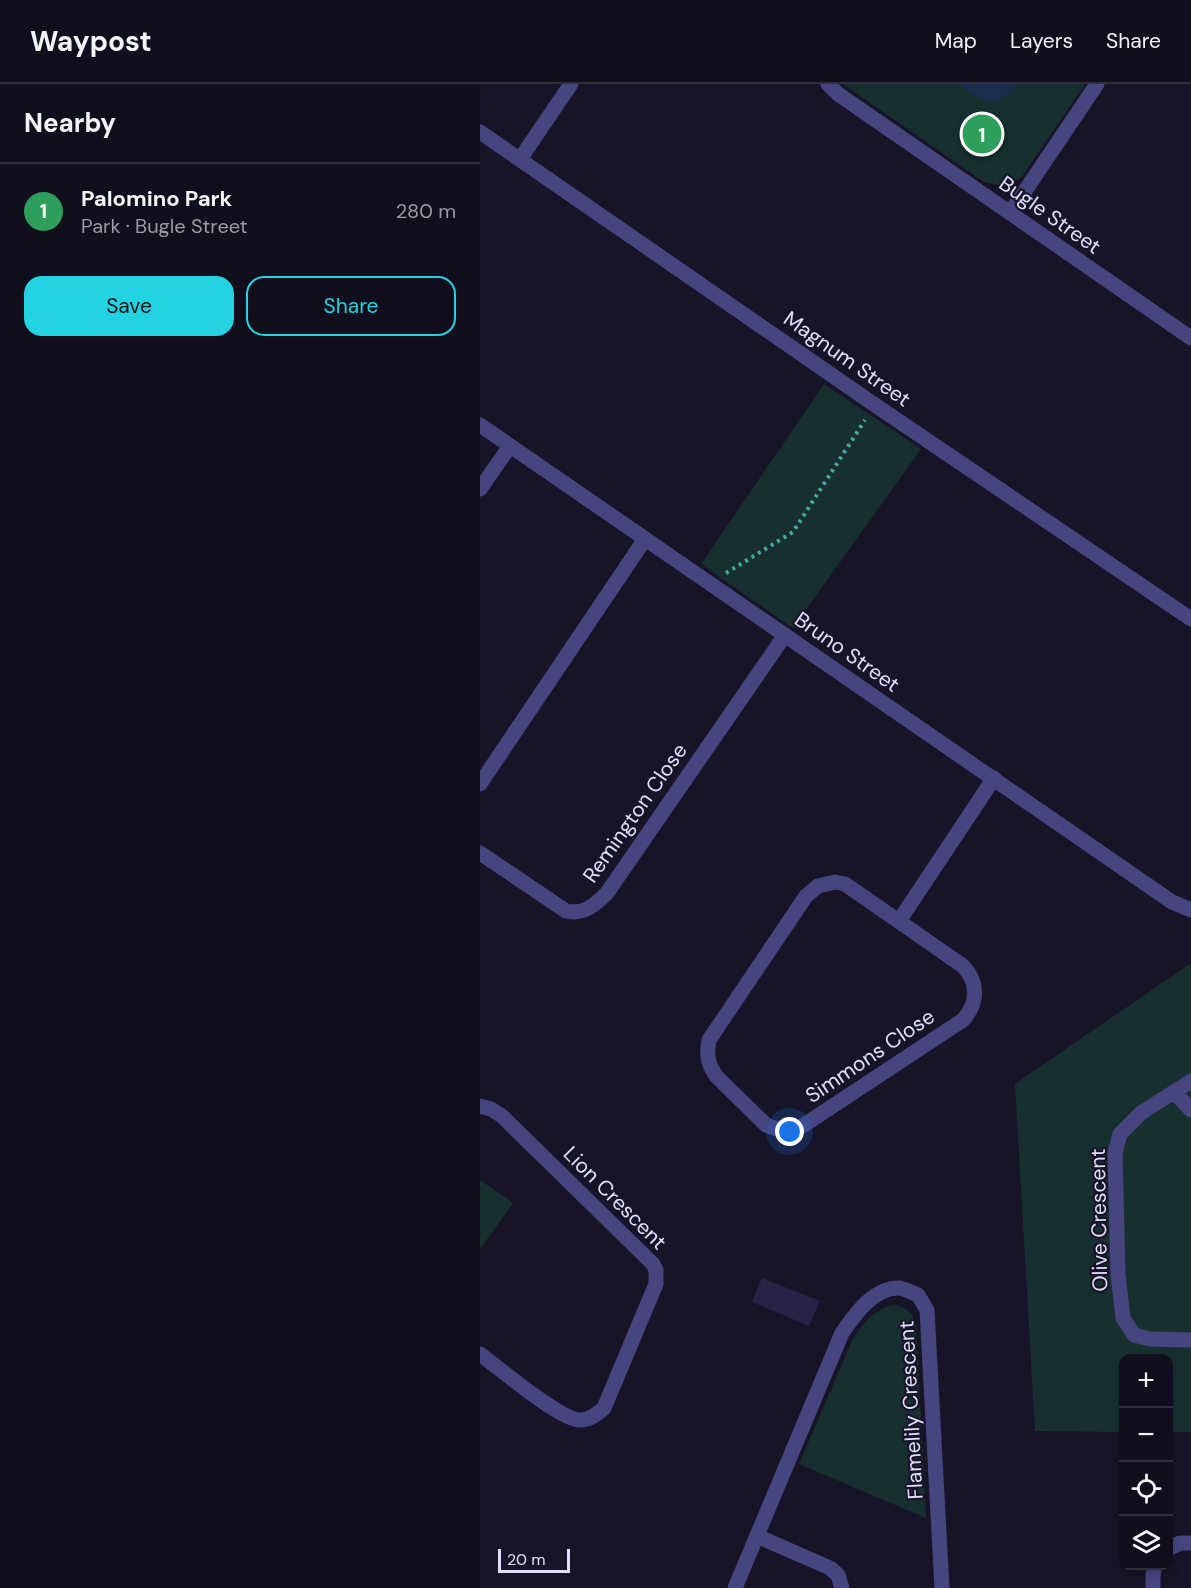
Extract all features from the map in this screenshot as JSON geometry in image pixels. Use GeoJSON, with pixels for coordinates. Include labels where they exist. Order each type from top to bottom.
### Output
{"type":"FeatureCollection","features":[{"type":"Feature","properties":{"kind":"street"},"geometry":{"type":"LineString","coordinates":[[520,159],[571,84]]}},
{"type":"Feature","properties":{"kind":"street","name":"Bugle Street"},"geometry":{"type":"LineString","coordinates":[[828,84],[838,94],[1191,338]]}},
{"type":"Feature","properties":{"kind":"street"},"geometry":{"type":"LineString","coordinates":[[1010,213],[1097,84]]}},
{"type":"Feature","properties":{"kind":"street","name":"Magnum Street"},"geometry":{"type":"LineString","coordinates":[[480,132],[875,405],[1191,619]]}},
{"type":"Feature","properties":{"kind":"street","name":"Bruno Street"},"geometry":{"type":"LineString","coordinates":[[480,425],[1172,902],[1191,910]]}},
{"type":"Feature","properties":{"kind":"street"},"geometry":{"type":"LineString","coordinates":[[480,489],[510,446]]}},
{"type":"Feature","properties":{"kind":"street"},"geometry":{"type":"LineString","coordinates":[[480,784],[645,539]]}},
{"type":"Feature","properties":{"kind":"street","name":"Remington Close"},"geometry":{"type":"LineString","coordinates":[[480,853],[566,911],[574,913],[592,907],[607,892],[785,634]]}},
{"type":"Feature","properties":{"kind":"street"},"geometry":{"type":"LineString","coordinates":[[899,921],[994,778]]}},
{"type":"Feature","properties":{"kind":"street","name":"Simmons Close"},"geometry":{"type":"LineString","coordinates":[[835,882],[845,884],[899,921],[969,972],[975,988],[975,997],[969,1013],[963,1020],[804,1125],[785,1131],[766,1125],[710,1068],[707,1048],[712,1032],[806,896],[818,886],[835,882]]}},
{"type":"Feature","properties":{"kind":"street","name":"Olive Crescent"},"geometry":{"type":"LineString","coordinates":[[1191,1081],[1141,1113],[1120,1134],[1115,1153],[1118,1274],[1123,1318],[1134,1335],[1150,1339],[1191,1340]]}},
{"type":"Feature","properties":{"kind":"street"},"geometry":{"type":"LineString","coordinates":[[1174,1092],[1191,1110]]}},
{"type":"Feature","properties":{"kind":"street","name":"Lion Crescent"},"geometry":{"type":"LineString","coordinates":[[480,1106],[502,1116],[653,1264],[656,1276],[651,1297],[604,1408],[590,1419],[572,1419],[556,1410],[480,1354]]}},
{"type":"Feature","properties":{"kind":"street","name":"Flamelily Crescent"},"geometry":{"type":"LineString","coordinates":[[735,1588],[842,1333],[858,1310],[881,1293],[900,1288],[918,1294],[927,1310],[942,1588]]}},
{"type":"Feature","properties":{"kind":"street"},"geometry":{"type":"LineString","coordinates":[[757,1536],[830,1568],[838,1575],[842,1588]]}},
{"type":"Feature","properties":{"kind":"street"},"geometry":{"type":"LineString","coordinates":[[1173,1546],[1180,1543],[1191,1543]]}},
{"type":"Feature","properties":{"kind":"street"},"geometry":{"type":"LineString","coordinates":[[1153,1588],[1154,1570]]}},
{"type":"Feature","properties":{"kind":"path"},"geometry":{"type":"LineString","coordinates":[[721,577],[793,532],[868,414]]}},
{"type":"Feature","properties":{"kind":"green space"},"geometry":{"type":"Polygon","coordinates":[[[843,84],[1085,84],[1021,178],[1003,186],[984,182],[843,84]]]}},
{"type":"Feature","properties":{"kind":"green space"},"geometry":{"type":"Polygon","coordinates":[[[824,384],[921,449],[793,628],[701,564],[824,384]]]}},
{"type":"Feature","properties":{"kind":"green space"},"geometry":{"type":"Polygon","coordinates":[[[1191,963],[1191,1432],[1173,1432],[1173,1354],[1119,1354],[1119,1432],[1035,1431],[1015,1084],[1191,963]]]}},
{"type":"Feature","properties":{"kind":"green space"},"geometry":{"type":"Polygon","coordinates":[[[480,1180],[513,1203],[480,1249],[480,1180]]]}},
{"type":"Feature","properties":{"kind":"green space"},"geometry":{"type":"Polygon","coordinates":[[[893,1305],[908,1311],[916,1325],[926,1518],[799,1464],[852,1341],[869,1318],[893,1305]]]}},
{"type":"Feature","properties":{"kind":"water"},"geometry":{"type":"Polygon","coordinates":[[[959,84],[1019,84],[996,103],[974,96],[959,84]]]}},
{"type":"Feature","properties":{"kind":"building"},"geometry":{"type":"Polygon","coordinates":[[[762,1278],[820,1301],[809,1326],[752,1302],[762,1278]]]}},
{"type":"Feature","properties":{"kind":"place","name":"Palomino Park"},"geometry":{"type":"Point","coordinates":[982,134]}}]}
